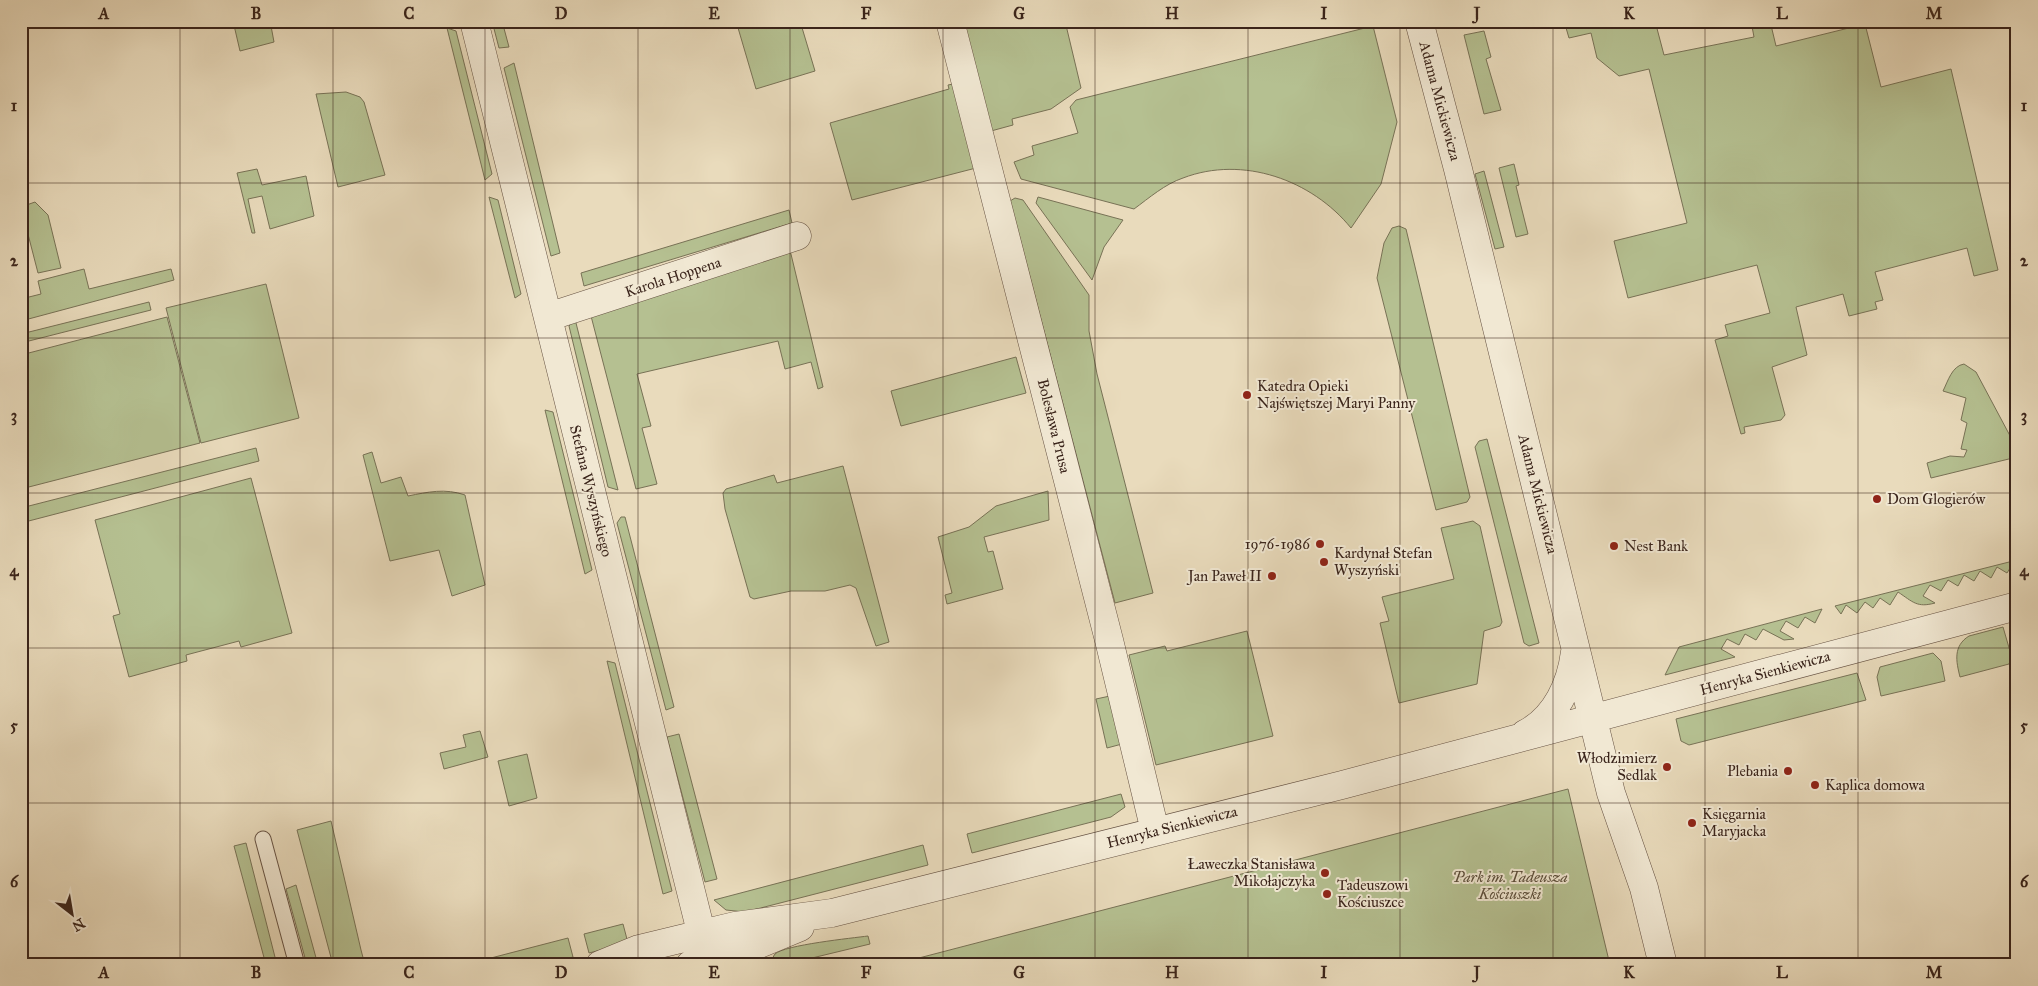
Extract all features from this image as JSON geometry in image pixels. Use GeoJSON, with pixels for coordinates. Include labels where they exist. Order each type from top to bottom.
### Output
{"type":"FeatureCollection","features":[{"type":"Feature","properties":{"kind":"street","name":"Stefana Wyszyńskiego"},"geometry":{"type":"LineString","coordinates":[[474,21],[701,934],[699,962]]}},
{"type":"Feature","properties":{"kind":"street","name":"Bolesława Prusa"},"geometry":{"type":"LineString","coordinates":[[950,21],[1109,640],[1155,831]]}},
{"type":"Feature","properties":{"kind":"street","name":"Adama Mickiewicza"},"geometry":{"type":"LineString","coordinates":[[1419,21],[1458,169],[1611,794],[1644,888],[1663,965]]}},
{"type":"Feature","properties":{"kind":"street","name":"Karola Hoppena"},"geometry":{"type":"LineString","coordinates":[[548,317],[797,236]]}},
{"type":"Feature","properties":{"kind":"street","name":"Henryka Sienkiewicza"},"geometry":{"type":"LineString","coordinates":[[600,965],[639,949],[735,926],[832,913],[1513,740],[2017,606]]}},
{"type":"Feature","properties":{"kind":"street","name":"Henryka Sienkiewicza"},"geometry":{"type":"LineString","coordinates":[[1513,740],[1541,722],[1557,705],[1573,667],[1576,648]]}},
{"type":"Feature","properties":{"kind":"street","name":"Henryka Sienkiewicza"},"geometry":{"type":"LineString","coordinates":[[699,962],[748,949],[832,913]]}},
{"type":"Feature","properties":{"kind":"lane"},"geometry":{"type":"LineString","coordinates":[[263,839],[297,965]]}},
{"type":"Feature","properties":{"kind":"green space"},"geometry":{"type":"Polygon","coordinates":[[[233,21],[260,21],[262,28],[271,26],[274,42],[240,51],[233,21]]]}},
{"type":"Feature","properties":{"kind":"green space"},"geometry":{"type":"Polygon","coordinates":[[[492,21],[502,21],[509,47],[499,48],[492,21]]]}},
{"type":"Feature","properties":{"kind":"green space"},"geometry":{"type":"Polygon","coordinates":[[[736,21],[800,21],[815,71],[756,89],[736,21]]]}},
{"type":"Feature","properties":{"kind":"green space"},"geometry":{"type":"Polygon","coordinates":[[[962,21],[1065,21],[1081,88],[1051,109],[1012,119],[1013,125],[991,131],[962,21]]]}},
{"type":"Feature","properties":{"kind":"green space"},"geometry":{"type":"Polygon","coordinates":[[[1564,21],[1655,21],[1664,55],[1754,37],[1751,21],[1770,21],[1776,46],[1865,24],[1881,87],[1951,69],[1998,270],[1974,276],[1967,248],[1875,272],[1883,300],[1875,302],[1877,309],[1849,316],[1843,294],[1796,307],[1807,355],[1772,367],[1785,415],[1781,420],[1744,427],[1745,433],[1741,434],[1715,340],[1728,336],[1725,325],[1770,313],[1757,265],[1628,298],[1614,241],[1687,223],[1649,69],[1619,76],[1597,58],[1591,33],[1569,38],[1564,21]]]}},
{"type":"Feature","properties":{"kind":"green space"},"geometry":{"type":"Polygon","coordinates":[[[1373,26],[1397,122],[1381,184],[1351,228],[1335,211],[1297,185],[1275,176],[1252,171],[1229,169],[1183,178],[1164,188],[1134,209],[1021,179],[1014,162],[1034,155],[1032,146],[1078,133],[1070,107],[1076,100],[1373,26]]]}},
{"type":"Feature","properties":{"kind":"green space"},"geometry":{"type":"Polygon","coordinates":[[[447,28],[456,31],[492,174],[485,180],[447,28]]]}},
{"type":"Feature","properties":{"kind":"green space"},"geometry":{"type":"Polygon","coordinates":[[[1484,31],[1491,57],[1486,59],[1501,110],[1484,114],[1464,35],[1484,31]]]}},
{"type":"Feature","properties":{"kind":"green space"},"geometry":{"type":"Polygon","coordinates":[[[514,63],[560,253],[551,256],[504,68],[514,63]]]}},
{"type":"Feature","properties":{"kind":"green space"},"geometry":{"type":"Polygon","coordinates":[[[953,84],[976,168],[852,200],[830,123],[949,89],[948,85],[953,84]]]}},
{"type":"Feature","properties":{"kind":"green space"},"geometry":{"type":"Polygon","coordinates":[[[346,92],[360,97],[364,102],[385,175],[338,187],[316,94],[346,92]]]}},
{"type":"Feature","properties":{"kind":"green space"},"geometry":{"type":"Polygon","coordinates":[[[1514,164],[1519,185],[1516,186],[1528,234],[1516,237],[1499,168],[1514,164]]]}},
{"type":"Feature","properties":{"kind":"green space"},"geometry":{"type":"Polygon","coordinates":[[[257,169],[262,185],[306,176],[314,216],[270,229],[262,196],[248,199],[255,233],[252,233],[237,173],[257,169]]]}},
{"type":"Feature","properties":{"kind":"green space"},"geometry":{"type":"Polygon","coordinates":[[[1484,171],[1504,247],[1495,249],[1475,174],[1484,171]]]}},
{"type":"Feature","properties":{"kind":"green space"},"geometry":{"type":"Polygon","coordinates":[[[489,197],[498,200],[521,294],[515,298],[489,197]]]}},
{"type":"Feature","properties":{"kind":"green space"},"geometry":{"type":"Polygon","coordinates":[[[1038,197],[1123,220],[1104,247],[1092,280],[1036,203],[1038,197]]]}},
{"type":"Feature","properties":{"kind":"green space"},"geometry":{"type":"Polygon","coordinates":[[[1015,198],[1023,200],[1089,295],[1089,331],[1097,374],[1153,593],[1115,603],[1010,201],[1015,198]]]}},
{"type":"Feature","properties":{"kind":"green space"},"geometry":{"type":"Polygon","coordinates":[[[35,202],[48,215],[61,268],[38,273],[21,207],[35,202]]]}},
{"type":"Feature","properties":{"kind":"green space"},"geometry":{"type":"Polygon","coordinates":[[[789,210],[792,223],[584,286],[581,273],[789,210]]]}},
{"type":"Feature","properties":{"kind":"green space"},"geometry":{"type":"Polygon","coordinates":[[[1399,226],[1406,229],[1470,497],[1467,502],[1436,510],[1377,278],[1384,243],[1392,228],[1399,226]]]}},
{"type":"Feature","properties":{"kind":"green space"},"geometry":{"type":"Polygon","coordinates":[[[790,250],[823,387],[818,389],[811,362],[785,369],[778,341],[637,374],[651,426],[642,428],[657,484],[636,489],[591,316],[790,250]]]}},
{"type":"Feature","properties":{"kind":"green space"},"geometry":{"type":"Polygon","coordinates":[[[84,269],[89,289],[171,269],[174,280],[21,321],[21,299],[41,294],[38,281],[84,269]]]}},
{"type":"Feature","properties":{"kind":"green space"},"geometry":{"type":"Polygon","coordinates":[[[266,284],[299,418],[201,443],[166,308],[266,284]]]}},
{"type":"Feature","properties":{"kind":"green space"},"geometry":{"type":"Polygon","coordinates":[[[149,302],[151,310],[21,343],[21,334],[149,302]]]}},
{"type":"Feature","properties":{"kind":"green space"},"geometry":{"type":"Polygon","coordinates":[[[167,317],[200,443],[21,489],[21,355],[167,317]]]}},
{"type":"Feature","properties":{"kind":"green space"},"geometry":{"type":"Polygon","coordinates":[[[575,319],[618,490],[608,487],[569,326],[575,319]]]}},
{"type":"Feature","properties":{"kind":"green space"},"geometry":{"type":"Polygon","coordinates":[[[1016,357],[1026,393],[901,426],[891,391],[1016,357]]]}},
{"type":"Feature","properties":{"kind":"green space"},"geometry":{"type":"Polygon","coordinates":[[[1964,364],[1976,372],[2016,447],[2017,457],[1931,478],[1927,463],[1950,456],[1964,457],[1967,450],[1961,449],[1967,423],[1961,420],[1966,398],[1943,391],[1953,371],[1964,364]]]}},
{"type":"Feature","properties":{"kind":"green space"},"geometry":{"type":"Polygon","coordinates":[[[545,410],[553,412],[592,570],[585,574],[545,410]]]}},
{"type":"Feature","properties":{"kind":"green space"},"geometry":{"type":"Polygon","coordinates":[[[1487,439],[1539,643],[1529,646],[1524,643],[1475,447],[1479,441],[1487,439]]]}},
{"type":"Feature","properties":{"kind":"green space"},"geometry":{"type":"Polygon","coordinates":[[[256,448],[259,461],[21,523],[21,508],[256,448]]]}},
{"type":"Feature","properties":{"kind":"green space"},"geometry":{"type":"Polygon","coordinates":[[[372,452],[381,483],[401,477],[408,496],[443,491],[465,495],[485,585],[452,596],[439,550],[390,561],[363,455],[372,452]]]}},
{"type":"Feature","properties":{"kind":"green space"},"geometry":{"type":"Polygon","coordinates":[[[843,466],[889,642],[876,646],[856,588],[850,585],[825,591],[791,591],[754,599],[750,597],[725,509],[723,493],[726,489],[774,475],[777,483],[843,466]]]}},
{"type":"Feature","properties":{"kind":"green space"},"geometry":{"type":"Polygon","coordinates":[[[251,478],[292,633],[241,647],[239,641],[186,655],[187,661],[129,677],[113,616],[120,614],[95,520],[251,478]]]}},
{"type":"Feature","properties":{"kind":"green space"},"geometry":{"type":"Polygon","coordinates":[[[1048,491],[1049,520],[984,537],[988,552],[993,551],[1003,589],[947,604],[945,595],[952,593],[938,537],[969,527],[996,506],[1048,491]]]}},
{"type":"Feature","properties":{"kind":"green space"},"geometry":{"type":"Polygon","coordinates":[[[621,517],[625,517],[674,707],[666,710],[617,523],[621,517]]]}},
{"type":"Feature","properties":{"kind":"green space"},"geometry":{"type":"Polygon","coordinates":[[[1473,521],[1480,526],[1502,622],[1500,626],[1484,631],[1477,684],[1399,703],[1380,623],[1389,621],[1382,597],[1454,579],[1441,528],[1473,521]]]}},
{"type":"Feature","properties":{"kind":"green space"},"geometry":{"type":"Polygon","coordinates":[[[2017,560],[2017,563],[2014,562],[2007,573],[1997,567],[1991,578],[1980,571],[1974,581],[1964,575],[1958,586],[1948,580],[1941,591],[1930,585],[1923,596],[1935,603],[1919,604],[1898,592],[1890,605],[1880,598],[1873,608],[1865,602],[1857,613],[1846,605],[1841,614],[1835,606],[2017,560]]]}},
{"type":"Feature","properties":{"kind":"green space"},"geometry":{"type":"Polygon","coordinates":[[[1822,609],[1815,623],[1805,617],[1798,628],[1786,621],[1780,631],[1794,639],[1784,640],[1763,629],[1756,640],[1745,634],[1739,645],[1727,639],[1721,649],[1735,657],[1665,675],[1679,647],[1822,609]]]}},
{"type":"Feature","properties":{"kind":"green space"},"geometry":{"type":"Polygon","coordinates":[[[2003,627],[2012,658],[2009,664],[1960,677],[1957,654],[1960,644],[1969,636],[2003,627]]]}},
{"type":"Feature","properties":{"kind":"green space"},"geometry":{"type":"Polygon","coordinates":[[[1247,631],[1273,736],[1156,765],[1129,655],[1165,646],[1167,651],[1247,631]]]}},
{"type":"Feature","properties":{"kind":"green space"},"geometry":{"type":"Polygon","coordinates":[[[1933,653],[1941,661],[1945,681],[1881,696],[1877,677],[1880,667],[1933,653]]]}},
{"type":"Feature","properties":{"kind":"green space"},"geometry":{"type":"Polygon","coordinates":[[[607,661],[615,663],[672,891],[663,894],[607,661]]]}},
{"type":"Feature","properties":{"kind":"green space"},"geometry":{"type":"Polygon","coordinates":[[[1857,673],[1866,700],[1689,745],[1681,741],[1676,719],[1857,673]]]}},
{"type":"Feature","properties":{"kind":"green space"},"geometry":{"type":"Polygon","coordinates":[[[1110,696],[1122,744],[1107,748],[1096,699],[1110,696]]]}},
{"type":"Feature","properties":{"kind":"green space"},"geometry":{"type":"Polygon","coordinates":[[[480,731],[488,757],[444,769],[440,753],[466,747],[463,735],[480,731]]]}},
{"type":"Feature","properties":{"kind":"green space"},"geometry":{"type":"Polygon","coordinates":[[[679,734],[717,879],[705,882],[667,737],[679,734]]]}},
{"type":"Feature","properties":{"kind":"green space"},"geometry":{"type":"Polygon","coordinates":[[[527,754],[537,798],[509,806],[498,761],[527,754]]]}},
{"type":"Feature","properties":{"kind":"green space","name":"Park im. Tadeusza Kościuszki"},"geometry":{"type":"Polygon","coordinates":[[[1568,789],[1610,965],[892,965],[1568,789]]]}},
{"type":"Feature","properties":{"kind":"green space"},"geometry":{"type":"Polygon","coordinates":[[[1121,794],[1125,807],[1111,817],[972,853],[967,834],[1121,794]]]}},
{"type":"Feature","properties":{"kind":"green space"},"geometry":{"type":"Polygon","coordinates":[[[331,821],[365,965],[333,965],[297,830],[331,821]]]}},
{"type":"Feature","properties":{"kind":"green space"},"geometry":{"type":"Polygon","coordinates":[[[246,843],[277,965],[266,965],[234,846],[246,843]]]}},
{"type":"Feature","properties":{"kind":"green space"},"geometry":{"type":"Polygon","coordinates":[[[923,845],[928,865],[745,912],[726,910],[714,900],[923,845]]]}},
{"type":"Feature","properties":{"kind":"green space"},"geometry":{"type":"Polygon","coordinates":[[[296,885],[318,965],[307,965],[286,889],[296,885]]]}},
{"type":"Feature","properties":{"kind":"green space"},"geometry":{"type":"Polygon","coordinates":[[[623,924],[628,943],[589,953],[584,934],[623,924]]]}},
{"type":"Feature","properties":{"kind":"green space"},"geometry":{"type":"Polygon","coordinates":[[[868,936],[870,944],[783,965],[771,965],[775,954],[791,948],[868,936]]]}},
{"type":"Feature","properties":{"kind":"green space"},"geometry":{"type":"Polygon","coordinates":[[[568,938],[573,957],[544,965],[464,965],[568,938]]]}},
{"type":"Feature","properties":{"kind":"place","name":"Katedra Opieki Najświętszej Maryi Panny"},"geometry":{"type":"Point","coordinates":[1247,395]}},
{"type":"Feature","properties":{"kind":"place","name":"Dom Glogierów"},"geometry":{"type":"Point","coordinates":[1877,499]}},
{"type":"Feature","properties":{"kind":"place","name":"1976-1986"},"geometry":{"type":"Point","coordinates":[1320,544]}},
{"type":"Feature","properties":{"kind":"place","name":"Nest Bank"},"geometry":{"type":"Point","coordinates":[1614,546]}},
{"type":"Feature","properties":{"kind":"place","name":"Kardynał Stefan Wyszyński"},"geometry":{"type":"Point","coordinates":[1324,562]}},
{"type":"Feature","properties":{"kind":"place","name":"Jan Paweł II"},"geometry":{"type":"Point","coordinates":[1272,576]}},
{"type":"Feature","properties":{"kind":"place","name":"Włodzimierz Sedlak"},"geometry":{"type":"Point","coordinates":[1667,767]}},
{"type":"Feature","properties":{"kind":"place","name":"Plebania"},"geometry":{"type":"Point","coordinates":[1788,771]}},
{"type":"Feature","properties":{"kind":"place","name":"Kaplica domowa"},"geometry":{"type":"Point","coordinates":[1815,785]}},
{"type":"Feature","properties":{"kind":"place","name":"Księgarnia Maryjacka"},"geometry":{"type":"Point","coordinates":[1692,823]}},
{"type":"Feature","properties":{"kind":"place","name":"Ławeczka Stanisława Mikołajczyka"},"geometry":{"type":"Point","coordinates":[1325,873]}},
{"type":"Feature","properties":{"kind":"place","name":"Tadeuszowi Kościuszce"},"geometry":{"type":"Point","coordinates":[1327,894]}}]}
